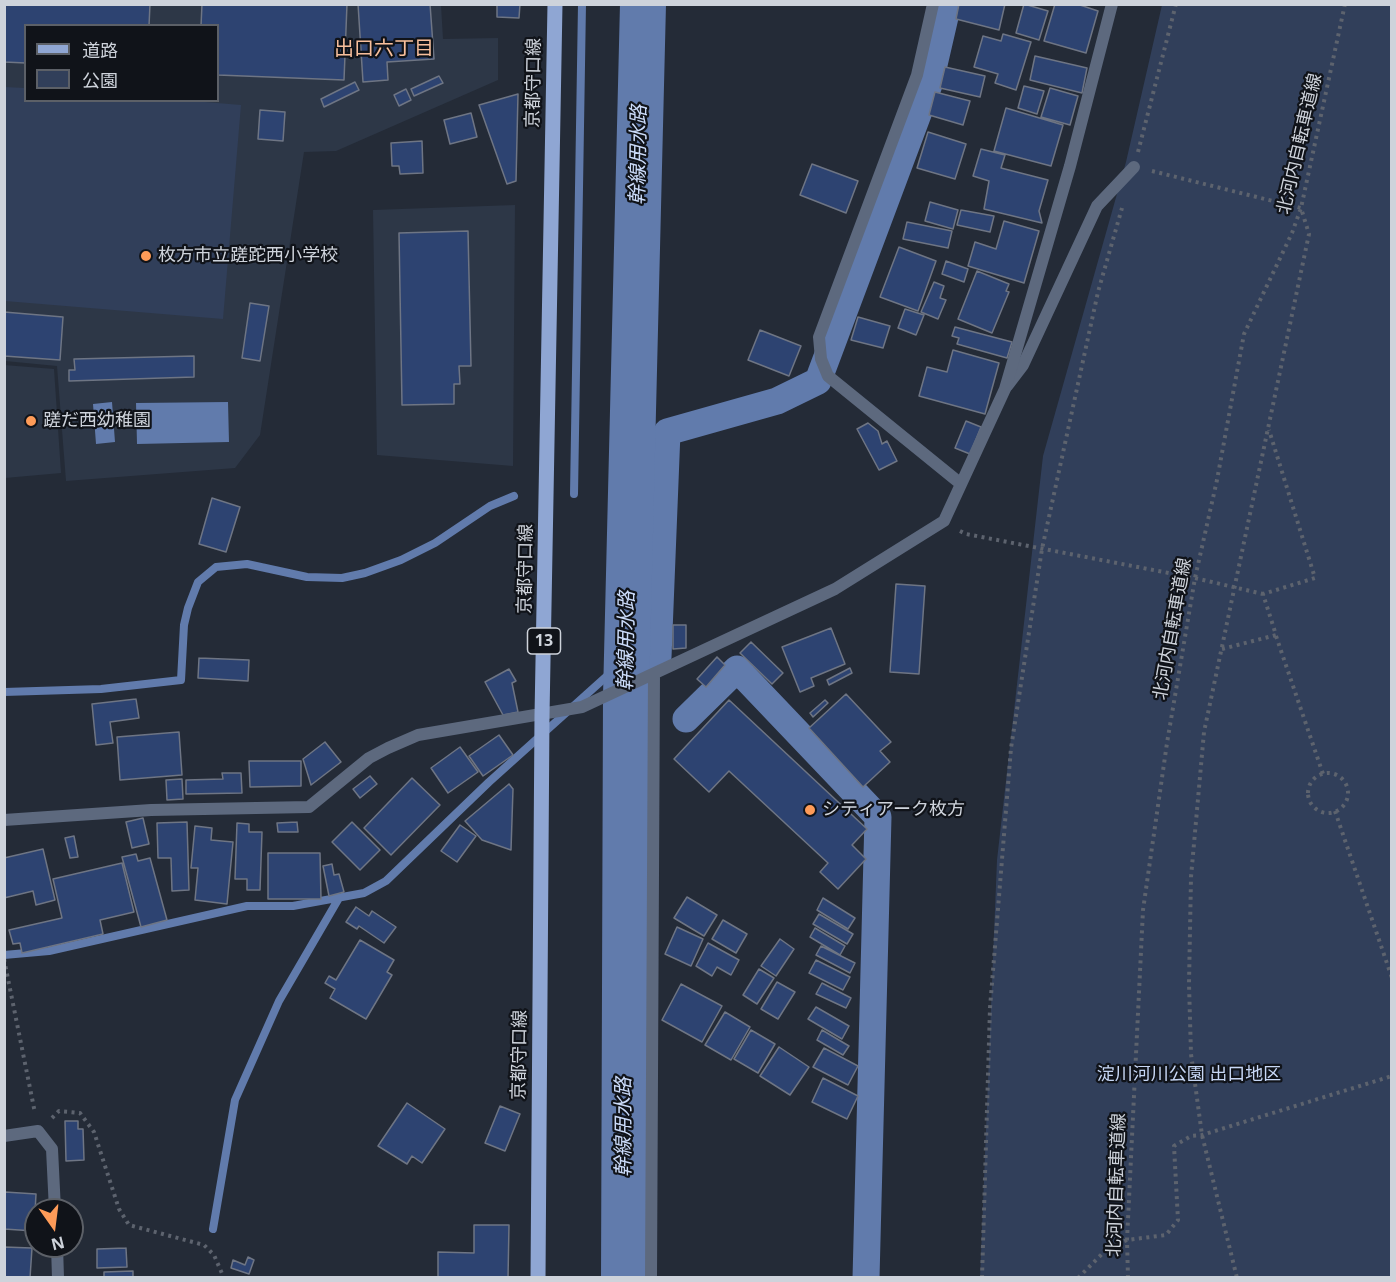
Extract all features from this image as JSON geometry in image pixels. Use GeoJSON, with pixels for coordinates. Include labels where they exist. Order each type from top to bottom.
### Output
{"type":"FeatureCollection","features":[{"type":"Feature","properties":{"kind":"main road","name":"京都守口線"},"geometry":{"type":"LineString","coordinates":[[538,1278],[543,715],[555,4]]}},
{"type":"Feature","properties":{"kind":"street"},"geometry":{"type":"LineString","coordinates":[[933,4],[917,75],[819,337],[821,359],[828,376],[961,484]]}},
{"type":"Feature","properties":{"kind":"street"},"geometry":{"type":"LineString","coordinates":[[4,820],[151,810],[309,807],[369,758],[418,735],[582,707],[835,589],[944,521],[1005,389],[1070,166],[1112,4]]}},
{"type":"Feature","properties":{"kind":"street"},"geometry":{"type":"LineString","coordinates":[[1005,389],[1023,364],[1097,206],[1134,167]]}},
{"type":"Feature","properties":{"kind":"street"},"geometry":{"type":"LineString","coordinates":[[651,1278],[654,674]]}},
{"type":"Feature","properties":{"kind":"street"},"geometry":{"type":"LineString","coordinates":[[4,1136],[38,1131],[52,1149],[54,1198]]}},
{"type":"Feature","properties":{"kind":"street"},"geometry":{"type":"LineString","coordinates":[[57,1258],[58,1278]]}},
{"type":"Feature","properties":{"kind":"path"},"geometry":{"type":"LineString","coordinates":[[1176,4],[1134,167],[1301,208],[1309,234],[1204,732],[1191,877],[1189,984],[1191,1054],[1202,1135],[1237,1278]]}},
{"type":"Feature","properties":{"kind":"path","name":"北河内自転車道線"},"geometry":{"type":"LineString","coordinates":[[1128,1278],[1127,1240],[1143,910],[1167,743],[1195,578],[1217,480],[1244,334],[1292,233],[1301,208],[1345,4]]}},
{"type":"Feature","properties":{"kind":"path"},"geometry":{"type":"LineString","coordinates":[[982,1278],[995,937],[1011,748],[1042,549],[1098,292],[1124,201]]}},
{"type":"Feature","properties":{"kind":"path"},"geometry":{"type":"LineString","coordinates":[[966,534],[1195,578],[1263,594],[1315,578],[1269,429]]}},
{"type":"Feature","properties":{"kind":"path"},"geometry":{"type":"LineString","coordinates":[[1263,594],[1323,774]]}},
{"type":"Feature","properties":{"kind":"path"},"geometry":{"type":"LineString","coordinates":[[1222,649],[1276,635]]}},
{"type":"Feature","properties":{"kind":"path"},"geometry":{"type":"LineString","coordinates":[[1323,774],[1336,775],[1347,786],[1347,800],[1335,811],[1324,812],[1311,803],[1309,788],[1313,780],[1323,774]]}},
{"type":"Feature","properties":{"kind":"path"},"geometry":{"type":"LineString","coordinates":[[1335,811],[1392,978]]}},
{"type":"Feature","properties":{"kind":"path"},"geometry":{"type":"LineString","coordinates":[[4,959],[38,1131]]}},
{"type":"Feature","properties":{"kind":"path"},"geometry":{"type":"LineString","coordinates":[[1078,1278],[1108,1248],[1127,1240],[1166,1235],[1178,1220],[1174,1146],[1191,1136],[1202,1135],[1392,1076]]}},
{"type":"Feature","properties":{"kind":"path"},"geometry":{"type":"LineString","coordinates":[[38,1131],[59,1111],[80,1113],[94,1132],[119,1209],[129,1225],[204,1245],[214,1255],[224,1278]]}},
{"type":"Feature","properties":{"kind":"shaded area","name":"枚方市立蹉跎西小学校"},"geometry":{"type":"Polygon","coordinates":[[[4,5],[441,5],[443,39],[498,38],[498,80],[336,151],[304,152],[260,435],[235,468],[66,481],[57,366],[5,361],[4,5]]]}},
{"type":"Feature","properties":{"kind":"shaded area"},"geometry":{"type":"Polygon","coordinates":[[[515,205],[513,466],[377,455],[373,210],[515,205]]]}},
{"type":"Feature","properties":{"kind":"shaded area","name":"蹉だ西幼稚園"},"geometry":{"type":"Polygon","coordinates":[[[4,365],[54,369],[61,473],[5,478],[4,365]]]}},
{"type":"Feature","properties":{"kind":"shaded area"},"geometry":{"type":"Polygon","coordinates":[[[112,402],[115,442],[96,444],[93,404],[112,402]]]}},
{"type":"Feature","properties":{"kind":"shaded area"},"geometry":{"type":"Polygon","coordinates":[[[228,402],[229,442],[137,444],[136,403],[228,402]]]}},
{"type":"Feature","properties":{"kind":"green space","name":"淀川河川公園 出口地区"},"geometry":{"type":"Polygon","coordinates":[[[1162,5],[1391,5],[1391,1277],[980,1278],[997,860],[1043,456],[1126,162],[1162,5]]]}},
{"type":"Feature","properties":{"kind":"green space"},"geometry":{"type":"Polygon","coordinates":[[[4,87],[24,88],[24,102],[205,102],[241,105],[223,319],[5,301],[4,87]]]}},
{"type":"Feature","properties":{"kind":"building"},"geometry":{"type":"Polygon","coordinates":[[[4,4],[150,4],[149,24],[24,24],[24,63],[4,62],[4,4]]]}},
{"type":"Feature","properties":{"kind":"building"},"geometry":{"type":"Polygon","coordinates":[[[202,4],[347,4],[344,80],[219,75],[219,24],[201,24],[202,4]]]}},
{"type":"Feature","properties":{"kind":"building"},"geometry":{"type":"Polygon","coordinates":[[[358,4],[430,4],[434,59],[387,62],[388,80],[363,82],[358,4]]]}},
{"type":"Feature","properties":{"kind":"building"},"geometry":{"type":"Polygon","coordinates":[[[497,4],[520,4],[519,18],[497,17],[497,4]]]}},
{"type":"Feature","properties":{"kind":"building"},"geometry":{"type":"Polygon","coordinates":[[[959,4],[1005,4],[999,30],[956,19],[959,4]]]}},
{"type":"Feature","properties":{"kind":"building"},"geometry":{"type":"Polygon","coordinates":[[[1024,4],[1048,11],[1039,40],[1016,33],[1024,4]]]}},
{"type":"Feature","properties":{"kind":"building"},"geometry":{"type":"Polygon","coordinates":[[[1055,4],[1077,4],[1098,11],[1086,53],[1044,41],[1055,4]]]}},
{"type":"Feature","properties":{"kind":"building"},"geometry":{"type":"Polygon","coordinates":[[[1003,34],[1031,42],[1016,90],[995,83],[998,74],[974,67],[983,36],[1001,41],[1003,34]]]}},
{"type":"Feature","properties":{"kind":"building"},"geometry":{"type":"Polygon","coordinates":[[[1035,56],[1087,68],[1082,93],[1030,80],[1035,56]]]}},
{"type":"Feature","properties":{"kind":"building"},"geometry":{"type":"Polygon","coordinates":[[[945,67],[985,76],[980,97],[940,88],[945,67]]]}},
{"type":"Feature","properties":{"kind":"building"},"geometry":{"type":"Polygon","coordinates":[[[439,76],[443,83],[414,96],[411,89],[439,76]]]}},
{"type":"Feature","properties":{"kind":"building"},"geometry":{"type":"Polygon","coordinates":[[[355,82],[359,90],[324,107],[321,99],[355,82]]]}},
{"type":"Feature","properties":{"kind":"building"},"geometry":{"type":"Polygon","coordinates":[[[1024,86],[1044,91],[1037,114],[1018,108],[1024,86]]]}},
{"type":"Feature","properties":{"kind":"building"},"geometry":{"type":"Polygon","coordinates":[[[1050,88],[1078,96],[1070,125],[1041,117],[1050,88]]]}},
{"type":"Feature","properties":{"kind":"building"},"geometry":{"type":"Polygon","coordinates":[[[406,89],[411,100],[399,106],[394,95],[406,89]]]}},
{"type":"Feature","properties":{"kind":"building"},"geometry":{"type":"Polygon","coordinates":[[[935,92],[970,101],[963,125],[929,115],[935,92]]]}},
{"type":"Feature","properties":{"kind":"building"},"geometry":{"type":"Polygon","coordinates":[[[518,94],[516,181],[507,184],[479,105],[518,94]]]}},
{"type":"Feature","properties":{"kind":"building"},"geometry":{"type":"Polygon","coordinates":[[[1006,108],[1063,125],[1051,166],[994,151],[1006,108]]]}},
{"type":"Feature","properties":{"kind":"building"},"geometry":{"type":"Polygon","coordinates":[[[260,110],[285,112],[283,141],[258,139],[260,110]]]}},
{"type":"Feature","properties":{"kind":"building"},"geometry":{"type":"Polygon","coordinates":[[[471,113],[477,137],[450,144],[444,120],[471,113]]]}},
{"type":"Feature","properties":{"kind":"building"},"geometry":{"type":"Polygon","coordinates":[[[928,132],[966,144],[955,179],[917,168],[928,132]]]}},
{"type":"Feature","properties":{"kind":"building"},"geometry":{"type":"Polygon","coordinates":[[[422,141],[423,173],[400,174],[399,166],[392,166],[391,143],[422,141]]]}},
{"type":"Feature","properties":{"kind":"building"},"geometry":{"type":"Polygon","coordinates":[[[981,149],[1005,155],[1001,168],[1048,180],[1039,211],[1042,223],[984,209],[989,181],[973,176],[981,149]]]}},
{"type":"Feature","properties":{"kind":"building"},"geometry":{"type":"Polygon","coordinates":[[[812,164],[858,181],[846,213],[800,195],[812,164]]]}},
{"type":"Feature","properties":{"kind":"building"},"geometry":{"type":"Polygon","coordinates":[[[930,202],[958,210],[953,229],[925,221],[930,202]]]}},
{"type":"Feature","properties":{"kind":"building"},"geometry":{"type":"Polygon","coordinates":[[[961,210],[994,216],[990,232],[957,225],[961,210]]]}},
{"type":"Feature","properties":{"kind":"building"},"geometry":{"type":"Polygon","coordinates":[[[1004,221],[1039,231],[1024,283],[968,266],[975,242],[996,249],[1004,221]]]}},
{"type":"Feature","properties":{"kind":"building"},"geometry":{"type":"Polygon","coordinates":[[[907,222],[952,231],[948,248],[903,239],[907,222]]]}},
{"type":"Feature","properties":{"kind":"building"},"geometry":{"type":"Polygon","coordinates":[[[468,231],[471,366],[459,366],[460,384],[454,384],[454,404],[402,405],[399,233],[468,231]]]}},
{"type":"Feature","properties":{"kind":"building"},"geometry":{"type":"Polygon","coordinates":[[[899,247],[936,261],[918,311],[880,297],[899,247]]]}},
{"type":"Feature","properties":{"kind":"building"},"geometry":{"type":"Polygon","coordinates":[[[946,261],[968,269],[964,282],[942,274],[946,261]]]}},
{"type":"Feature","properties":{"kind":"building"},"geometry":{"type":"Polygon","coordinates":[[[977,271],[1009,284],[1006,291],[1009,292],[992,333],[958,319],[977,271]]]}},
{"type":"Feature","properties":{"kind":"building"},"geometry":{"type":"Polygon","coordinates":[[[934,282],[944,286],[940,298],[946,300],[938,319],[921,312],[934,282]]]}},
{"type":"Feature","properties":{"kind":"building"},"geometry":{"type":"Polygon","coordinates":[[[250,303],[269,306],[260,361],[242,358],[250,303]]]}},
{"type":"Feature","properties":{"kind":"building"},"geometry":{"type":"Polygon","coordinates":[[[905,309],[924,315],[916,335],[898,328],[905,309]]]}},
{"type":"Feature","properties":{"kind":"building"},"geometry":{"type":"Polygon","coordinates":[[[4,312],[63,317],[60,360],[4,356],[4,312]]]}},
{"type":"Feature","properties":{"kind":"building"},"geometry":{"type":"Polygon","coordinates":[[[858,317],[890,326],[883,348],[851,340],[858,317]]]}},
{"type":"Feature","properties":{"kind":"building"},"geometry":{"type":"Polygon","coordinates":[[[955,327],[1012,342],[1007,358],[957,344],[959,338],[952,336],[955,327]]]}},
{"type":"Feature","properties":{"kind":"building"},"geometry":{"type":"Polygon","coordinates":[[[760,330],[801,346],[789,376],[748,360],[760,330]]]}},
{"type":"Feature","properties":{"kind":"building"},"geometry":{"type":"Polygon","coordinates":[[[953,350],[999,363],[985,414],[919,396],[927,367],[947,372],[953,350]]]}},
{"type":"Feature","properties":{"kind":"building"},"geometry":{"type":"Polygon","coordinates":[[[194,356],[194,377],[69,381],[69,370],[75,370],[74,359],[194,356]]]}},
{"type":"Feature","properties":{"kind":"building"},"geometry":{"type":"Polygon","coordinates":[[[966,421],[981,427],[970,454],[955,448],[966,421]]]}},
{"type":"Feature","properties":{"kind":"building"},"geometry":{"type":"Polygon","coordinates":[[[868,423],[878,431],[882,444],[887,441],[897,461],[879,470],[857,429],[868,423]]]}},
{"type":"Feature","properties":{"kind":"building"},"geometry":{"type":"Polygon","coordinates":[[[212,498],[240,507],[226,552],[199,544],[212,498]]]}},
{"type":"Feature","properties":{"kind":"building"},"geometry":{"type":"Polygon","coordinates":[[[896,584],[925,586],[919,674],[890,672],[896,584]]]}},
{"type":"Feature","properties":{"kind":"building"},"geometry":{"type":"Polygon","coordinates":[[[673,625],[686,625],[686,648],[673,649],[673,625]]]}},
{"type":"Feature","properties":{"kind":"building"},"geometry":{"type":"Polygon","coordinates":[[[831,628],[845,664],[811,678],[814,686],[800,692],[782,647],[831,628]]]}},
{"type":"Feature","properties":{"kind":"building"},"geometry":{"type":"Polygon","coordinates":[[[751,642],[783,673],[772,684],[740,653],[751,642]]]}},
{"type":"Feature","properties":{"kind":"building"},"geometry":{"type":"Polygon","coordinates":[[[717,657],[725,665],[706,687],[697,679],[717,657]]]}},
{"type":"Feature","properties":{"kind":"building"},"geometry":{"type":"Polygon","coordinates":[[[199,658],[249,660],[248,681],[198,678],[199,658]]]}},
{"type":"Feature","properties":{"kind":"building"},"geometry":{"type":"Polygon","coordinates":[[[850,668],[852,673],[829,685],[827,680],[850,668]]]}},
{"type":"Feature","properties":{"kind":"building"},"geometry":{"type":"Polygon","coordinates":[[[509,669],[516,681],[512,683],[518,712],[503,715],[485,682],[509,669]]]}},
{"type":"Feature","properties":{"kind":"building"},"geometry":{"type":"Polygon","coordinates":[[[846,694],[891,742],[880,751],[890,762],[863,787],[809,728],[846,694]]]}},
{"type":"Feature","properties":{"kind":"building"},"geometry":{"type":"Polygon","coordinates":[[[136,699],[139,718],[110,722],[113,743],[96,745],[92,704],[136,699]]]}},
{"type":"Feature","properties":{"kind":"building","name":"シティアーク枚方"},"geometry":{"type":"Polygon","coordinates":[[[729,700],[867,829],[852,845],[866,859],[838,889],[820,872],[828,863],[729,771],[709,792],[674,759],[729,700]]]}},
{"type":"Feature","properties":{"kind":"building"},"geometry":{"type":"Polygon","coordinates":[[[825,700],[828,703],[813,717],[810,713],[825,700]]]}},
{"type":"Feature","properties":{"kind":"building"},"geometry":{"type":"Polygon","coordinates":[[[179,732],[182,775],[120,780],[117,737],[179,732]]]}},
{"type":"Feature","properties":{"kind":"building"},"geometry":{"type":"Polygon","coordinates":[[[499,735],[513,755],[483,776],[469,756],[499,735]]]}},
{"type":"Feature","properties":{"kind":"building"},"geometry":{"type":"Polygon","coordinates":[[[325,742],[341,762],[311,785],[303,759],[325,742]]]}},
{"type":"Feature","properties":{"kind":"building"},"geometry":{"type":"Polygon","coordinates":[[[460,747],[478,772],[448,793],[431,768],[460,747]]]}},
{"type":"Feature","properties":{"kind":"building"},"geometry":{"type":"Polygon","coordinates":[[[249,761],[301,761],[301,786],[250,787],[249,761]]]}},
{"type":"Feature","properties":{"kind":"building"},"geometry":{"type":"Polygon","coordinates":[[[222,773],[241,773],[242,793],[186,794],[186,780],[223,779],[222,773]]]}},
{"type":"Feature","properties":{"kind":"building"},"geometry":{"type":"Polygon","coordinates":[[[370,776],[377,784],[360,798],[353,789],[370,776]]]}},
{"type":"Feature","properties":{"kind":"building"},"geometry":{"type":"Polygon","coordinates":[[[412,778],[440,805],[391,855],[364,828],[412,778]]]}},
{"type":"Feature","properties":{"kind":"building"},"geometry":{"type":"Polygon","coordinates":[[[182,779],[183,799],[167,800],[166,780],[182,779]]]}},
{"type":"Feature","properties":{"kind":"building"},"geometry":{"type":"Polygon","coordinates":[[[509,784],[513,789],[511,850],[482,840],[465,821],[509,784]]]}},
{"type":"Feature","properties":{"kind":"building"},"geometry":{"type":"Polygon","coordinates":[[[143,818],[149,844],[132,848],[126,822],[143,818]]]}},
{"type":"Feature","properties":{"kind":"building"},"geometry":{"type":"Polygon","coordinates":[[[187,822],[189,890],[172,891],[171,858],[158,858],[157,823],[187,822]]]}},
{"type":"Feature","properties":{"kind":"building"},"geometry":{"type":"Polygon","coordinates":[[[297,822],[298,832],[278,832],[277,823],[297,822]]]}},
{"type":"Feature","properties":{"kind":"building"},"geometry":{"type":"Polygon","coordinates":[[[352,822],[380,850],[360,870],[332,842],[352,822]]]}},
{"type":"Feature","properties":{"kind":"building"},"geometry":{"type":"Polygon","coordinates":[[[237,823],[249,824],[249,832],[262,832],[260,890],[247,890],[247,879],[235,879],[237,823]]]}},
{"type":"Feature","properties":{"kind":"building"},"geometry":{"type":"Polygon","coordinates":[[[460,825],[476,836],[457,862],[441,851],[460,825]]]}},
{"type":"Feature","properties":{"kind":"building"},"geometry":{"type":"Polygon","coordinates":[[[195,826],[212,828],[211,840],[233,842],[227,904],[195,900],[198,868],[191,868],[195,826]]]}},
{"type":"Feature","properties":{"kind":"building"},"geometry":{"type":"Polygon","coordinates":[[[74,836],[78,857],[70,858],[65,838],[74,836]]]}},
{"type":"Feature","properties":{"kind":"building"},"geometry":{"type":"Polygon","coordinates":[[[43,849],[55,900],[36,905],[33,891],[4,898],[4,858],[43,849]]]}},
{"type":"Feature","properties":{"kind":"building"},"geometry":{"type":"Polygon","coordinates":[[[268,853],[320,853],[321,899],[268,899],[268,853]]]}},
{"type":"Feature","properties":{"kind":"building"},"geometry":{"type":"Polygon","coordinates":[[[136,854],[138,861],[150,858],[167,920],[141,927],[122,857],[136,854]]]}},
{"type":"Feature","properties":{"kind":"building"},"geometry":{"type":"Polygon","coordinates":[[[122,863],[134,912],[100,920],[103,934],[22,953],[20,943],[13,944],[9,930],[62,918],[53,879],[122,863]]]}},
{"type":"Feature","properties":{"kind":"building"},"geometry":{"type":"Polygon","coordinates":[[[332,864],[334,875],[339,874],[344,892],[329,896],[323,866],[332,864]]]}},
{"type":"Feature","properties":{"kind":"building"},"geometry":{"type":"Polygon","coordinates":[[[687,897],[717,915],[704,936],[674,918],[687,897]]]}},
{"type":"Feature","properties":{"kind":"building"},"geometry":{"type":"Polygon","coordinates":[[[823,898],[855,918],[848,929],[817,910],[823,898]]]}},
{"type":"Feature","properties":{"kind":"building"},"geometry":{"type":"Polygon","coordinates":[[[356,907],[369,916],[372,911],[396,927],[384,943],[359,926],[357,929],[346,922],[356,907]]]}},
{"type":"Feature","properties":{"kind":"building"},"geometry":{"type":"Polygon","coordinates":[[[819,914],[853,934],[847,944],[813,924],[819,914]]]}},
{"type":"Feature","properties":{"kind":"building"},"geometry":{"type":"Polygon","coordinates":[[[723,920],[747,934],[736,953],[712,939],[723,920]]]}},
{"type":"Feature","properties":{"kind":"building"},"geometry":{"type":"Polygon","coordinates":[[[677,927],[703,939],[691,966],[665,954],[677,927]]]}},
{"type":"Feature","properties":{"kind":"building"},"geometry":{"type":"Polygon","coordinates":[[[815,928],[845,946],[840,955],[810,937],[815,928]]]}},
{"type":"Feature","properties":{"kind":"building"},"geometry":{"type":"Polygon","coordinates":[[[780,939],[794,949],[776,976],[761,966],[780,939]]]}},
{"type":"Feature","properties":{"kind":"building"},"geometry":{"type":"Polygon","coordinates":[[[360,940],[394,960],[387,972],[392,975],[366,1019],[330,998],[335,989],[325,983],[329,976],[336,980],[360,940]]]}},
{"type":"Feature","properties":{"kind":"building"},"geometry":{"type":"Polygon","coordinates":[[[708,943],[739,960],[731,975],[717,967],[712,976],[696,966],[708,943]]]}},
{"type":"Feature","properties":{"kind":"building"},"geometry":{"type":"Polygon","coordinates":[[[821,946],[855,963],[850,973],[816,955],[821,946]]]}},
{"type":"Feature","properties":{"kind":"building"},"geometry":{"type":"Polygon","coordinates":[[[816,960],[850,977],[843,990],[809,973],[816,960]]]}},
{"type":"Feature","properties":{"kind":"building"},"geometry":{"type":"Polygon","coordinates":[[[759,969],[774,978],[757,1004],[743,995],[759,969]]]}},
{"type":"Feature","properties":{"kind":"building"},"geometry":{"type":"Polygon","coordinates":[[[777,982],[795,992],[778,1019],[761,1009],[777,982]]]}},
{"type":"Feature","properties":{"kind":"building"},"geometry":{"type":"Polygon","coordinates":[[[822,983],[851,998],[846,1008],[816,994],[822,983]]]}},
{"type":"Feature","properties":{"kind":"building"},"geometry":{"type":"Polygon","coordinates":[[[681,984],[722,1006],[702,1042],[662,1020],[681,984]]]}},
{"type":"Feature","properties":{"kind":"building"},"geometry":{"type":"Polygon","coordinates":[[[816,1007],[849,1026],[842,1039],[808,1019],[816,1007]]]}},
{"type":"Feature","properties":{"kind":"building"},"geometry":{"type":"Polygon","coordinates":[[[725,1012],[750,1027],[731,1060],[705,1045],[725,1012]]]}},
{"type":"Feature","properties":{"kind":"building"},"geometry":{"type":"Polygon","coordinates":[[[751,1030],[775,1044],[758,1073],[734,1059],[751,1030]]]}},
{"type":"Feature","properties":{"kind":"building"},"geometry":{"type":"Polygon","coordinates":[[[822,1030],[849,1046],[843,1055],[817,1040],[822,1030]]]}},
{"type":"Feature","properties":{"kind":"building"},"geometry":{"type":"Polygon","coordinates":[[[779,1047],[809,1067],[790,1095],[760,1076],[779,1047]]]}},
{"type":"Feature","properties":{"kind":"building"},"geometry":{"type":"Polygon","coordinates":[[[824,1048],[858,1066],[848,1085],[813,1067],[824,1048]]]}},
{"type":"Feature","properties":{"kind":"building"},"geometry":{"type":"Polygon","coordinates":[[[823,1078],[858,1096],[847,1119],[812,1102],[823,1078]]]}},
{"type":"Feature","properties":{"kind":"building"},"geometry":{"type":"Polygon","coordinates":[[[407,1103],[445,1129],[422,1163],[412,1156],[407,1164],[378,1146],[407,1103]]]}},
{"type":"Feature","properties":{"kind":"building"},"geometry":{"type":"Polygon","coordinates":[[[500,1106],[520,1114],[505,1151],[485,1143],[500,1106]]]}},
{"type":"Feature","properties":{"kind":"building"},"geometry":{"type":"Polygon","coordinates":[[[65,1121],[78,1121],[78,1129],[83,1129],[84,1160],[66,1161],[65,1121]]]}},
{"type":"Feature","properties":{"kind":"building"},"geometry":{"type":"Polygon","coordinates":[[[5,1192],[36,1194],[36,1198],[24,1198],[24,1230],[4,1229],[5,1192]]]}},
{"type":"Feature","properties":{"kind":"building"},"geometry":{"type":"Polygon","coordinates":[[[474,1225],[509,1225],[508,1278],[438,1278],[438,1252],[474,1253],[474,1225]]]}},
{"type":"Feature","properties":{"kind":"building"},"geometry":{"type":"Polygon","coordinates":[[[4,1247],[24,1248],[24,1258],[31,1258],[30,1278],[4,1277],[4,1247]]]}},
{"type":"Feature","properties":{"kind":"building"},"geometry":{"type":"Polygon","coordinates":[[[126,1248],[127,1267],[97,1268],[97,1249],[126,1248]]]}},
{"type":"Feature","properties":{"kind":"building"},"geometry":{"type":"Polygon","coordinates":[[[248,1257],[254,1260],[249,1274],[231,1268],[233,1260],[245,1265],[248,1257]]]}},
{"type":"Feature","properties":{"kind":"building"},"geometry":{"type":"Polygon","coordinates":[[[133,1271],[133,1278],[104,1278],[104,1272],[133,1271]]]}},
{"type":"Feature","properties":{"kind":"waterway"},"geometry":{"type":"LineString","coordinates":[[574,494],[582,4]]}},
{"type":"Feature","properties":{"kind":"waterway","name":"幹線用水路"},"geometry":{"type":"LineString","coordinates":[[624,1278],[626,696],[643,4]]}},
{"type":"Feature","properties":{"kind":"waterway"},"geometry":{"type":"LineString","coordinates":[[627,658],[658,657],[667,432],[777,401],[818,381],[930,82],[948,4]]}},
{"type":"Feature","properties":{"kind":"waterway"},"geometry":{"type":"LineString","coordinates":[[4,692],[101,689],[181,680],[184,625],[188,608],[198,582],[216,567],[247,564],[307,577],[342,578],[365,573],[401,560],[435,543],[490,506],[514,496]]}},
{"type":"Feature","properties":{"kind":"waterway"},"geometry":{"type":"LineString","coordinates":[[4,955],[49,951],[247,906],[293,906],[364,893],[386,881],[489,782],[627,658]]}},
{"type":"Feature","properties":{"kind":"waterway"},"geometry":{"type":"LineString","coordinates":[[686,719],[737,669],[878,817],[866,1278]]}},
{"type":"Feature","properties":{"kind":"waterway"},"geometry":{"type":"LineString","coordinates":[[213,1229],[235,1100],[279,1001],[339,898]]}},
{"type":"Feature","properties":{"kind":"place","name":"枚方市立蹉跎西小学校"},"geometry":{"type":"Point","coordinates":[146,256]}},
{"type":"Feature","properties":{"kind":"place","name":"蹉だ西幼稚園"},"geometry":{"type":"Point","coordinates":[31,421]}},
{"type":"Feature","properties":{"kind":"place","name":"シティアーク枚方"},"geometry":{"type":"Point","coordinates":[810,810]}},
{"type":"Feature","properties":{"kind":"district","name":"出口六丁目"},"geometry":{"type":"Point","coordinates":[384,49]}}]}
